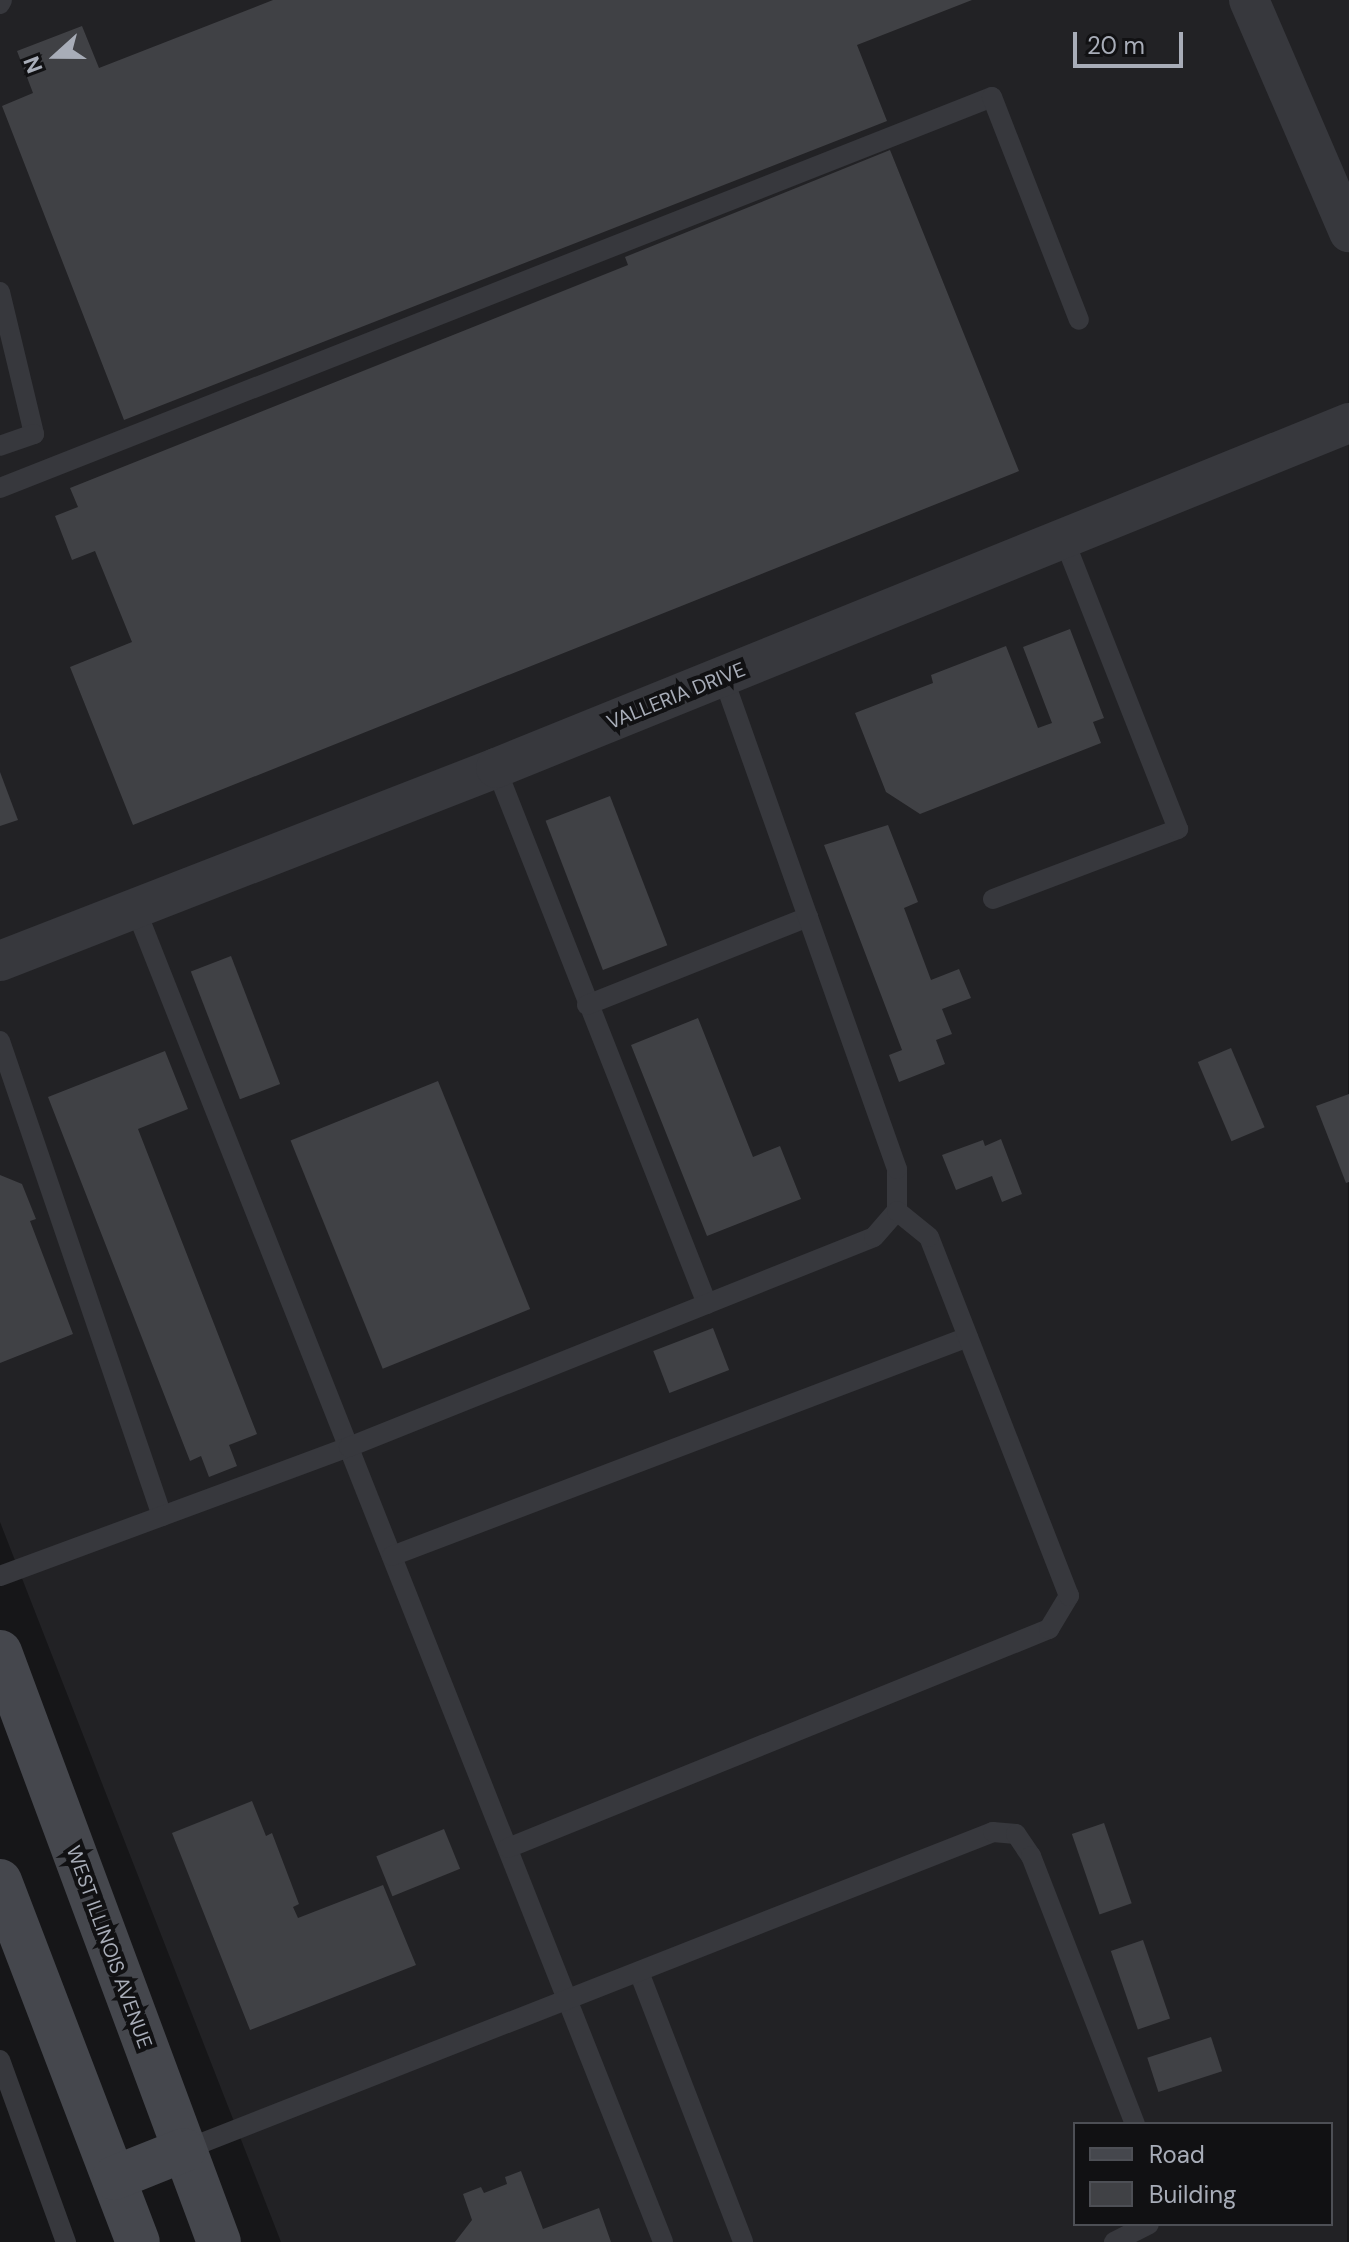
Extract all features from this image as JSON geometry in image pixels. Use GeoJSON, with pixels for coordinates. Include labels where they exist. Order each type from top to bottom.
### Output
{"type":"FeatureCollection","features":[{"type":"Feature","properties":{"kind":"main road","name":"WEST ILLINOIS AVENUE"},"geometry":{"type":"LineString","coordinates":[[0,1652],[219,2242]]}},
{"type":"Feature","properties":{"kind":"main road"},"geometry":{"type":"LineString","coordinates":[[0,1881],[138,2242]]}},
{"type":"Feature","properties":{"kind":"main road"},"geometry":{"type":"LineString","coordinates":[[114,2178],[184,2150]]}},
{"type":"Feature","properties":{"kind":"street"},"geometry":{"type":"LineString","coordinates":[[1249,0],[1349,232]]}},
{"type":"Feature","properties":{"kind":"street","name":"VALLERIA DRIVE"},"geometry":{"type":"LineString","coordinates":[[0,961],[496,768],[1349,423]]}},
{"type":"Feature","properties":{"kind":"lane"},"geometry":{"type":"LineString","coordinates":[[0,488],[992,97],[1079,320]]}},
{"type":"Feature","properties":{"kind":"lane"},"geometry":{"type":"LineString","coordinates":[[0,292],[34,434],[0,446]]}},
{"type":"Feature","properties":{"kind":"lane"},"geometry":{"type":"LineString","coordinates":[[993,899],[1178,829],[1064,540]]}},
{"type":"Feature","properties":{"kind":"lane"},"geometry":{"type":"LineString","coordinates":[[0,1576],[349,1447],[874,1237],[897,1211],[897,1169],[723,677]]}},
{"type":"Feature","properties":{"kind":"lane"},"geometry":{"type":"LineString","coordinates":[[496,768],[707,1304]]}},
{"type":"Feature","properties":{"kind":"lane"},"geometry":{"type":"LineString","coordinates":[[136,910],[663,2242]]}},
{"type":"Feature","properties":{"kind":"lane"},"geometry":{"type":"LineString","coordinates":[[587,1005],[808,917]]}},
{"type":"Feature","properties":{"kind":"lane"},"geometry":{"type":"LineString","coordinates":[[0,1041],[162,1516]]}},
{"type":"Feature","properties":{"kind":"lane"},"geometry":{"type":"LineString","coordinates":[[508,1848],[1049,1629],[1069,1596],[929,1237],[897,1211]]}},
{"type":"Feature","properties":{"kind":"lane"},"geometry":{"type":"LineString","coordinates":[[392,1556],[968,1337]]}},
{"type":"Feature","properties":{"kind":"lane"},"geometry":{"type":"LineString","coordinates":[[184,2150],[993,1832],[1016,1834],[1031,1856],[1134,2122]]}},
{"type":"Feature","properties":{"kind":"lane"},"geometry":{"type":"LineString","coordinates":[[639,1972],[743,2242]]}},
{"type":"Feature","properties":{"kind":"lane"},"geometry":{"type":"LineString","coordinates":[[0,2060],[66,2242]]}},
{"type":"Feature","properties":{"kind":"lane"},"geometry":{"type":"LineString","coordinates":[[1114,2242],[1145,2226]]}},
{"type":"Feature","properties":{"kind":"shaded area"},"geometry":{"type":"Polygon","coordinates":[[[0,0],[1349,0],[1347,2242],[281,2242],[0,1522],[0,0]]]}},
{"type":"Feature","properties":{"kind":"building"},"geometry":{"type":"Polygon","coordinates":[[[273,0],[972,0],[857,45],[887,121],[124,420],[2,106],[33,93],[17,51],[82,26],[99,68],[273,0]]]}},
{"type":"Feature","properties":{"kind":"building"},"geometry":{"type":"Polygon","coordinates":[[[890,150],[1019,471],[133,825],[70,667],[132,642],[95,551],[72,560],[55,516],[78,507],[70,488],[628,265],[625,257],[890,150]]]}},
{"type":"Feature","properties":{"kind":"building"},"geometry":{"type":"Polygon","coordinates":[[[1070,629],[1104,718],[1093,722],[1101,743],[920,814],[886,792],[855,713],[933,683],[931,675],[1006,646],[1038,728],[1052,723],[1023,647],[1070,629]]]}},
{"type":"Feature","properties":{"kind":"building"},"geometry":{"type":"Polygon","coordinates":[[[0,772],[18,820],[0,826],[0,772]]]}},
{"type":"Feature","properties":{"kind":"building"},"geometry":{"type":"Polygon","coordinates":[[[610,796],[667,945],[603,970],[546,821],[610,796]]]}},
{"type":"Feature","properties":{"kind":"building"},"geometry":{"type":"Polygon","coordinates":[[[888,825],[918,902],[904,908],[931,980],[959,969],[971,998],[942,1009],[952,1034],[936,1040],[945,1064],[899,1082],[889,1055],[902,1050],[824,845],[888,825]]]}},
{"type":"Feature","properties":{"kind":"building"},"geometry":{"type":"Polygon","coordinates":[[[231,956],[280,1084],[240,1099],[191,971],[231,956]]]}},
{"type":"Feature","properties":{"kind":"building"},"geometry":{"type":"Polygon","coordinates":[[[698,1018],[753,1157],[780,1146],[801,1199],[707,1236],[631,1045],[698,1018]]]}},
{"type":"Feature","properties":{"kind":"building"},"geometry":{"type":"Polygon","coordinates":[[[1231,1048],[1265,1127],[1231,1141],[1198,1062],[1231,1048]]]}},
{"type":"Feature","properties":{"kind":"building"},"geometry":{"type":"Polygon","coordinates":[[[165,1051],[188,1109],[138,1129],[257,1434],[229,1445],[237,1466],[209,1477],[201,1456],[190,1461],[48,1097],[165,1051]]]}},
{"type":"Feature","properties":{"kind":"building"},"geometry":{"type":"Polygon","coordinates":[[[438,1081],[530,1309],[383,1369],[291,1141],[438,1081]]]}},
{"type":"Feature","properties":{"kind":"building"},"geometry":{"type":"Polygon","coordinates":[[[1349,1094],[1349,1182],[1346,1183],[1316,1106],[1349,1094]]]}},
{"type":"Feature","properties":{"kind":"building"},"geometry":{"type":"Polygon","coordinates":[[[1001,1139],[1022,1194],[1002,1202],[992,1176],[956,1190],[942,1155],[983,1140],[985,1146],[1001,1139]]]}},
{"type":"Feature","properties":{"kind":"building"},"geometry":{"type":"Polygon","coordinates":[[[0,1175],[22,1184],[36,1219],[30,1221],[73,1334],[0,1363],[0,1175]]]}},
{"type":"Feature","properties":{"kind":"building"},"geometry":{"type":"Polygon","coordinates":[[[713,1328],[729,1370],[669,1393],[653,1351],[713,1328]]]}},
{"type":"Feature","properties":{"kind":"building"},"geometry":{"type":"Polygon","coordinates":[[[252,1801],[266,1836],[272,1833],[299,1904],[293,1907],[298,1918],[383,1885],[416,1965],[250,2030],[172,1833],[252,1801]]]}},
{"type":"Feature","properties":{"kind":"building"},"geometry":{"type":"Polygon","coordinates":[[[1104,1823],[1132,1903],[1100,1914],[1072,1834],[1104,1823]]]}},
{"type":"Feature","properties":{"kind":"building"},"geometry":{"type":"Polygon","coordinates":[[[444,1829],[460,1869],[392,1896],[376,1856],[444,1829]]]}},
{"type":"Feature","properties":{"kind":"building"},"geometry":{"type":"Polygon","coordinates":[[[1143,1940],[1170,2018],[1138,2030],[1111,1951],[1143,1940]]]}},
{"type":"Feature","properties":{"kind":"building"},"geometry":{"type":"Polygon","coordinates":[[[1211,2037],[1222,2071],[1158,2092],[1147,2058],[1211,2037]]]}},
{"type":"Feature","properties":{"kind":"building"},"geometry":{"type":"Polygon","coordinates":[[[521,2171],[543,2229],[599,2208],[611,2242],[455,2242],[472,2220],[463,2194],[481,2187],[484,2193],[507,2184],[505,2177],[521,2171]]]}}]}
